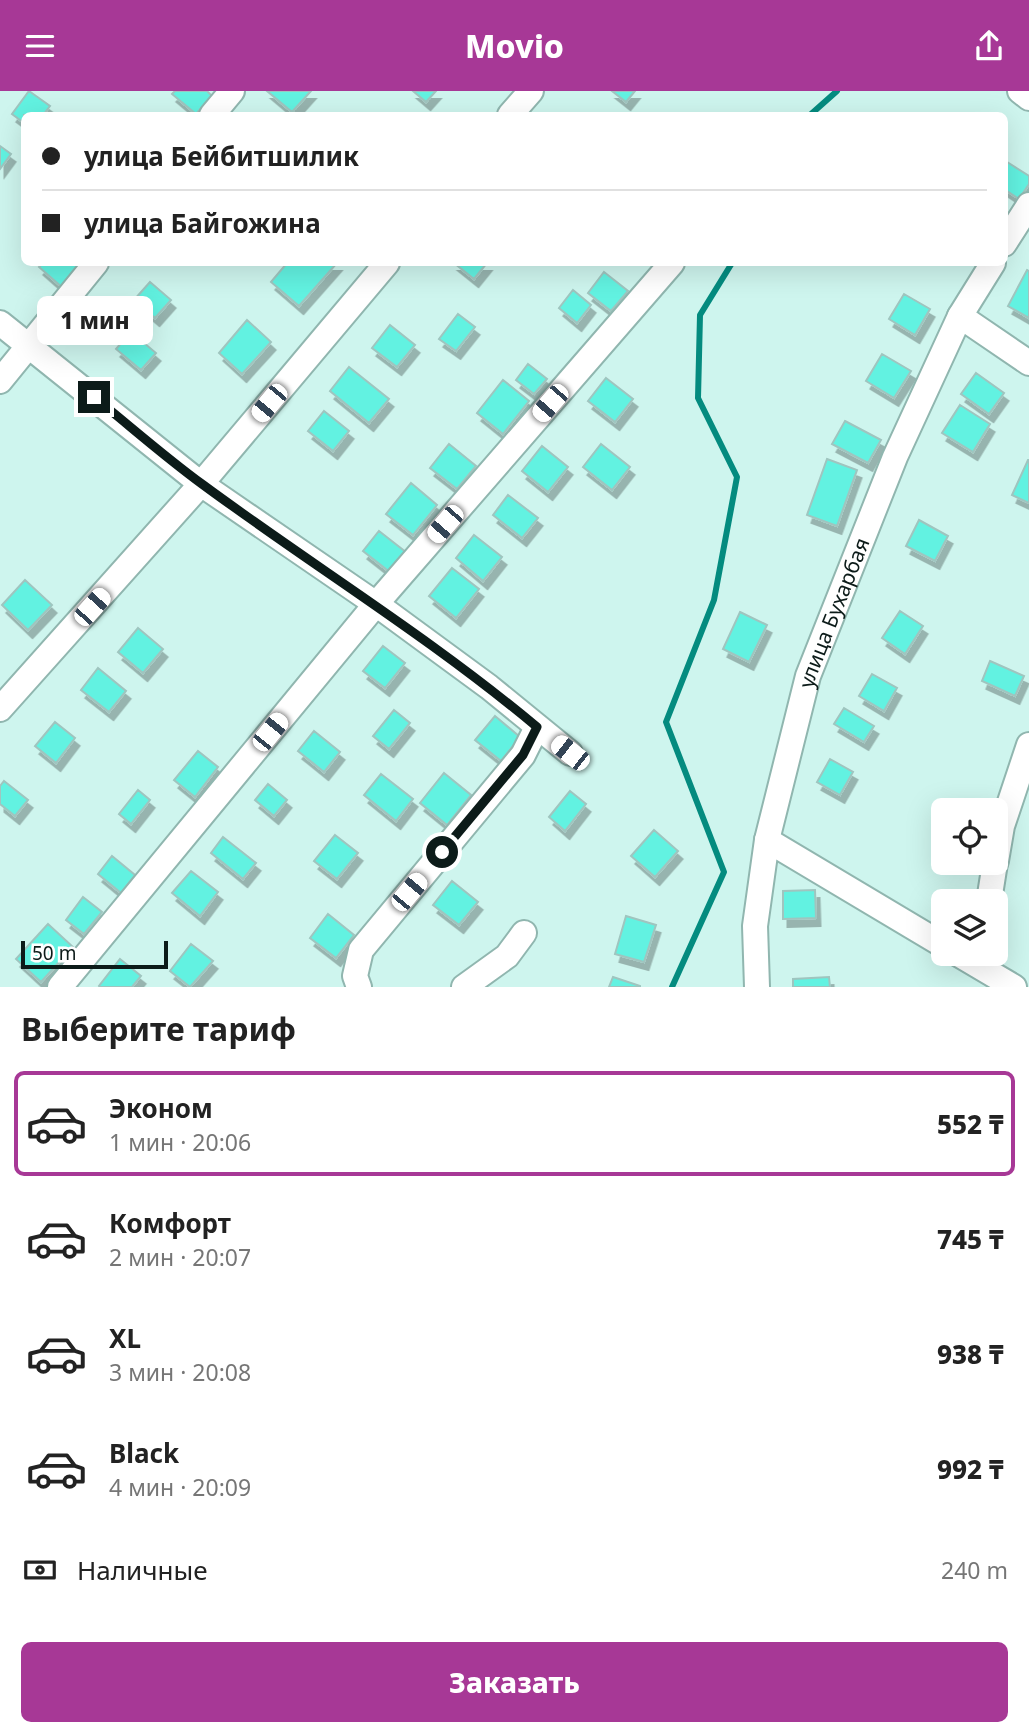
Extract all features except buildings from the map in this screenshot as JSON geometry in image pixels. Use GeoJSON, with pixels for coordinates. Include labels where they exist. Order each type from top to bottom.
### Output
{"type":"FeatureCollection","features":[{"type":"Feature","properties":{"kind":"street"},"geometry":{"type":"LineString","coordinates":[[214,112],[232,91]]}},
{"type":"Feature","properties":{"kind":"street"},"geometry":{"type":"LineString","coordinates":[[512,112],[530,91]]}},
{"type":"Feature","properties":{"kind":"street"},"geometry":{"type":"LineString","coordinates":[[1020,91],[1029,98]]}},
{"type":"Feature","properties":{"kind":"street"},"geometry":{"type":"LineString","coordinates":[[1008,238],[1029,205]]}},
{"type":"Feature","properties":{"kind":"street"},"geometry":{"type":"LineString","coordinates":[[0,381],[94,266]]}},
{"type":"Feature","properties":{"kind":"street"},"geometry":{"type":"LineString","coordinates":[[0,709],[201,484],[384,266]]}},
{"type":"Feature","properties":{"kind":"street"},"geometry":{"type":"LineString","coordinates":[[60,987],[376,604],[669,266]]}},
{"type":"Feature","properties":{"kind":"street","name":"улица Бухарбая"},"geometry":{"type":"LineString","coordinates":[[757,987],[755,926],[767,841],[808,676],[895,457],[960,316],[991,266]]}},
{"type":"Feature","properties":{"kind":"street"},"geometry":{"type":"LineString","coordinates":[[960,316],[1029,363]]}},
{"type":"Feature","properties":{"kind":"street"},"geometry":{"type":"LineString","coordinates":[[0,323],[201,484],[376,604],[489,687],[570,753]]}},
{"type":"Feature","properties":{"kind":"street"},"geometry":{"type":"LineString","coordinates":[[359,987],[355,976],[360,950],[523,755],[537,727]]}},
{"type":"Feature","properties":{"kind":"street"},"geometry":{"type":"LineString","coordinates":[[1008,808],[1029,745]]}},
{"type":"Feature","properties":{"kind":"street"},"geometry":{"type":"LineString","coordinates":[[767,841],[931,938]]}},
{"type":"Feature","properties":{"kind":"street"},"geometry":{"type":"LineString","coordinates":[[464,987],[516,960],[524,933]]}},
{"type":"Feature","properties":{"kind":"street"},"geometry":{"type":"LineString","coordinates":[[975,966],[1014,987]]}},
{"type":"Feature","properties":{"kind":"waterway"},"geometry":{"type":"LineString","coordinates":[[813,112],[837,91]]}},
{"type":"Feature","properties":{"kind":"waterway"},"geometry":{"type":"LineString","coordinates":[[672,987],[724,872],[666,722],[714,600],[737,477],[698,398],[700,315],[730,266]]}},
{"type":"Feature","properties":{"kind":"route"},"geometry":{"type":"LineString","coordinates":[[94,397],[201,484],[376,604],[489,687],[537,727],[523,755],[442,852]]}}]}
